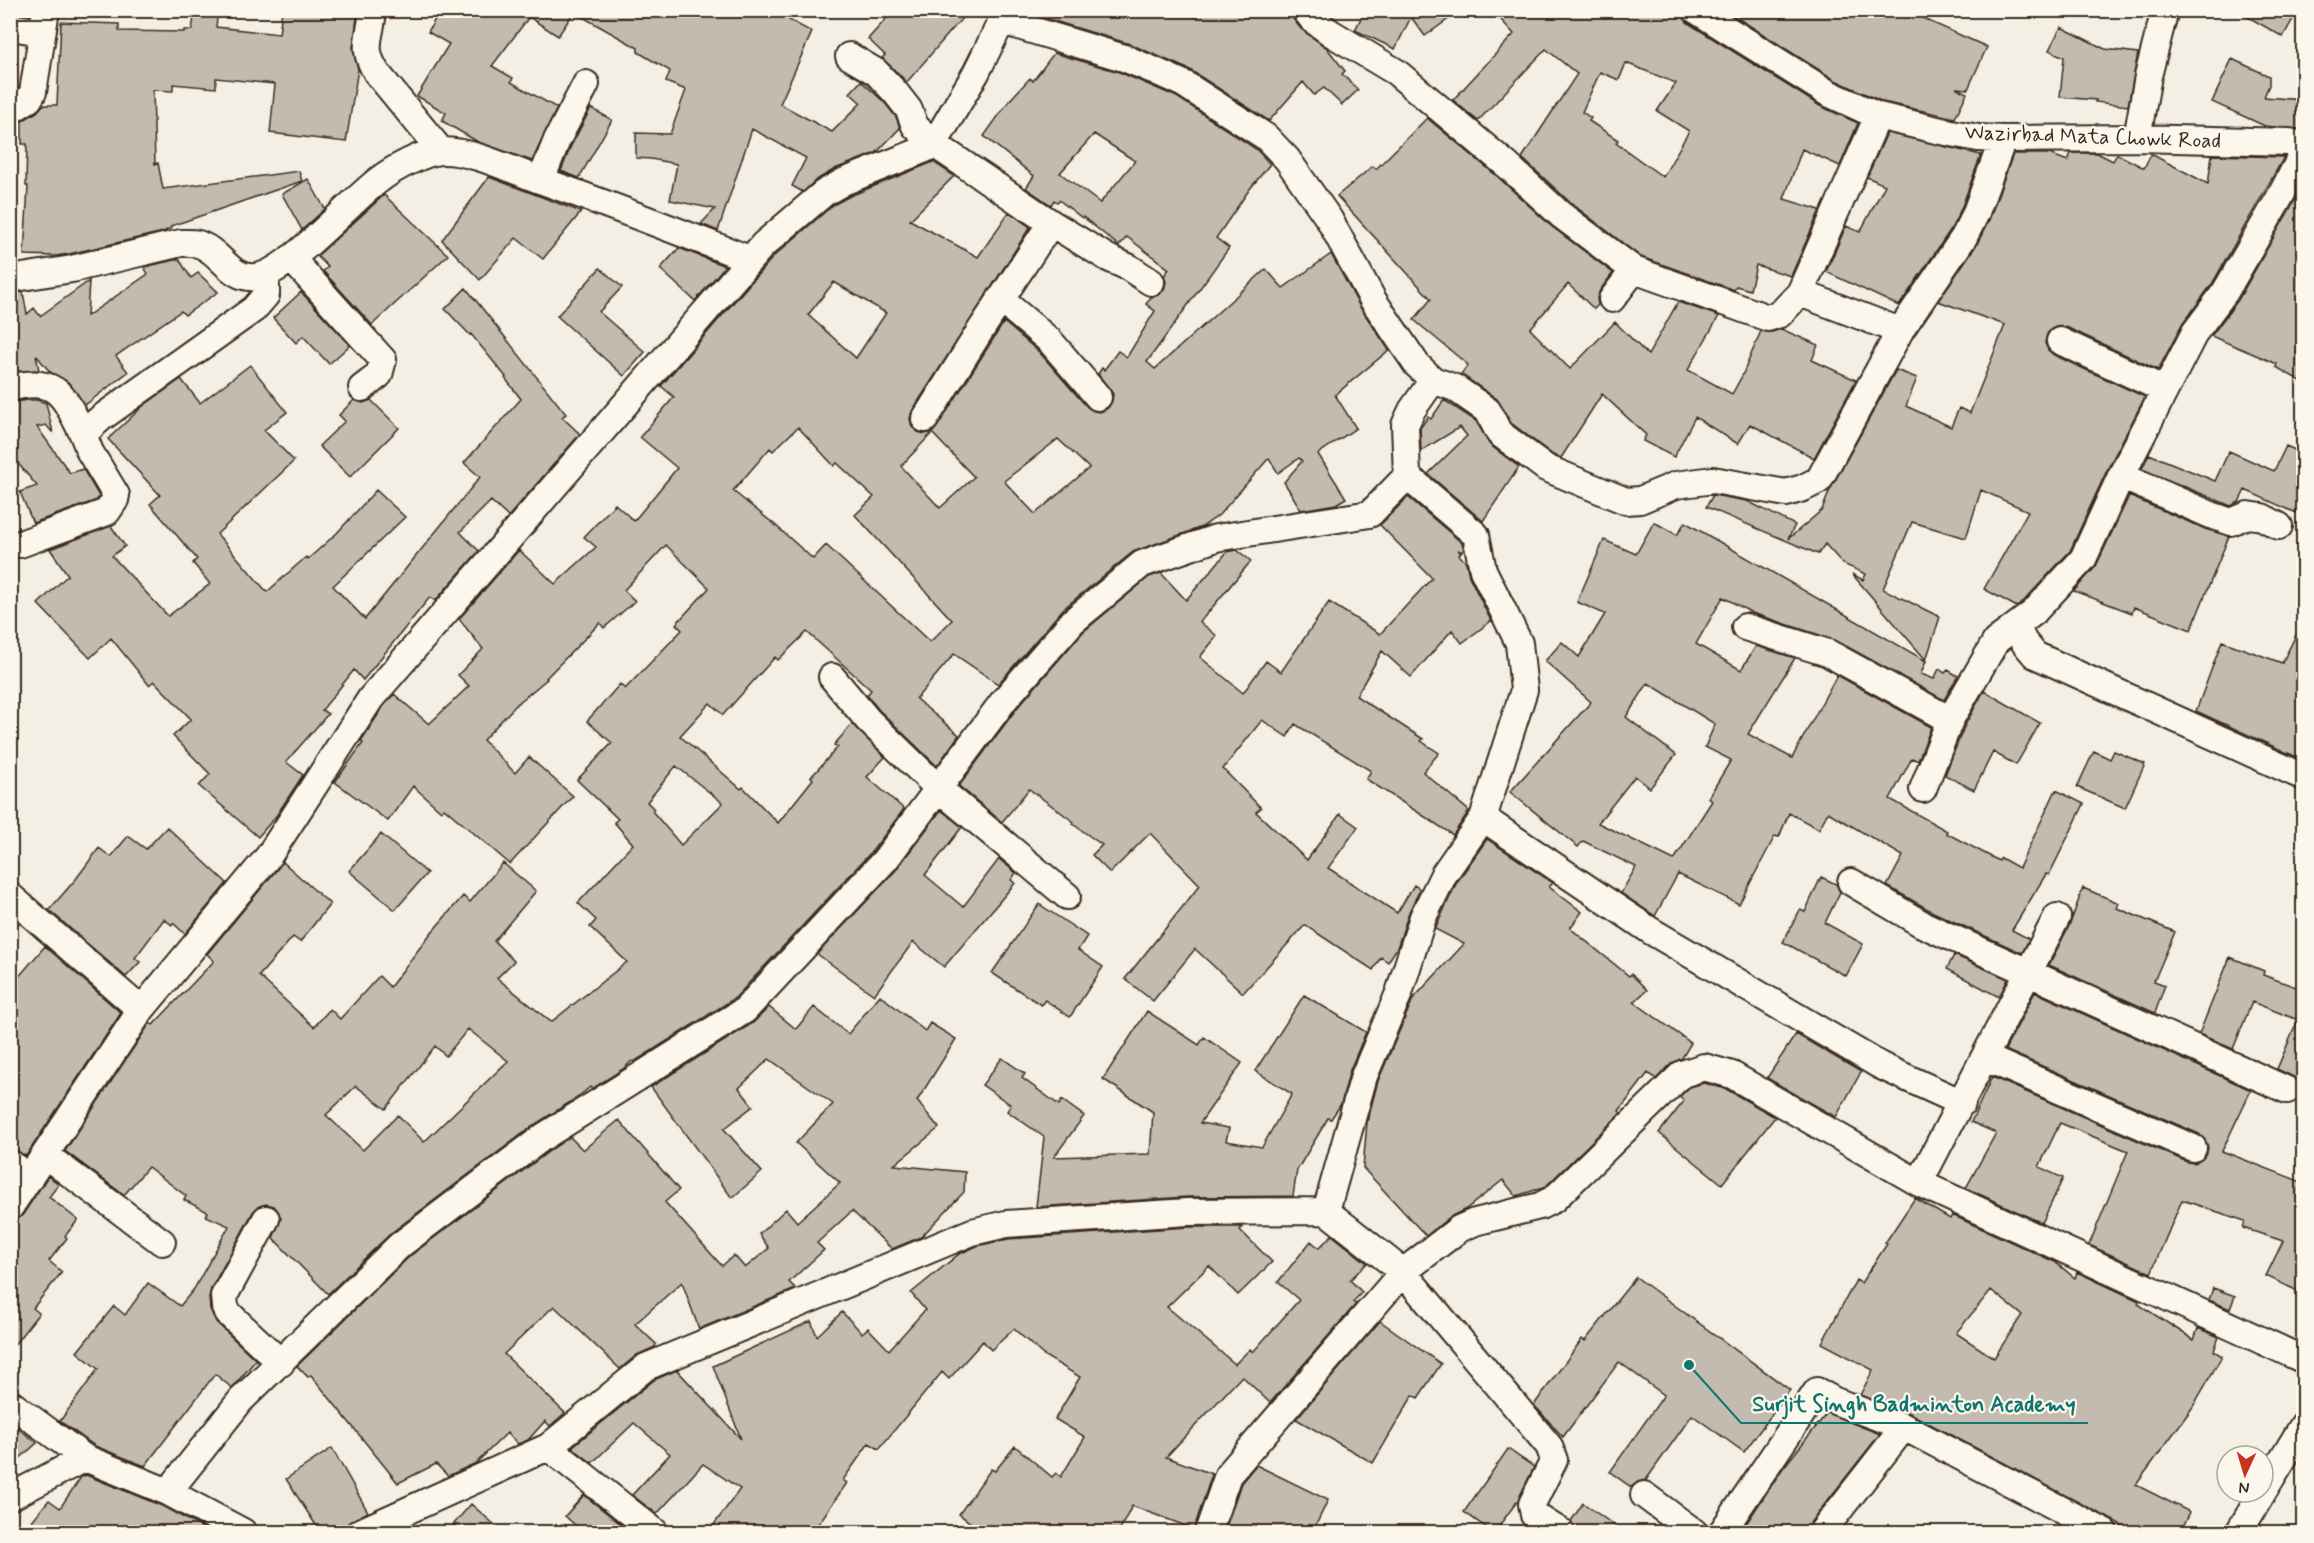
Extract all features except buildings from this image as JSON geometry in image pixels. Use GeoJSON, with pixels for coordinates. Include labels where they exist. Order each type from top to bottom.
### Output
{"type":"FeatureCollection","features":[{"type":"Feature","properties":{"kind":"street"},"geometry":{"type":"LineString","coordinates":[[373,10],[367,45],[368,59],[441,151]]}},
{"type":"Feature","properties":{"kind":"street"},"geometry":{"type":"LineString","coordinates":[[1305,10],[1313,20],[1406,79],[1508,165],[1561,215],[1634,270],[1767,318],[1780,314],[1800,292],[1878,116]]}},
{"type":"Feature","properties":{"kind":"street","name":"Wazirbad Mata Chowk Road"},"geometry":{"type":"LineString","coordinates":[[1696,10],[1828,93],[1878,116],[1978,138],[2137,138],[2289,142],[2304,145]]}},
{"type":"Feature","properties":{"kind":"street"},"geometry":{"type":"LineString","coordinates":[[2137,138],[2148,76],[2165,10]]}},
{"type":"Feature","properties":{"kind":"street"},"geometry":{"type":"LineString","coordinates":[[10,1207],[20,1170],[45,1155],[141,1010],[268,857],[371,698],[763,245],[824,193],[843,182],[934,144],[976,73],[1005,16],[1154,70],[1201,94],[1266,137],[1302,179],[1329,219],[1373,300],[1407,352],[1433,380],[1455,388],[1488,411],[1499,433],[1546,468],[1626,501],[1640,500],[1676,485],[1713,480],[1786,493],[1819,480],[1900,331],[1964,237],[1975,215],[2003,139]]}},
{"type":"Feature","properties":{"kind":"street"},"geometry":{"type":"LineString","coordinates":[[10,27],[44,21],[33,92],[29,99],[10,111]]}},
{"type":"Feature","properties":{"kind":"street"},"geometry":{"type":"LineString","coordinates":[[849,56],[876,72],[909,110],[915,126],[934,144],[1051,223],[1151,282]]}},
{"type":"Feature","properties":{"kind":"street"},"geometry":{"type":"LineString","coordinates":[[542,180],[557,140],[586,84]]}},
{"type":"Feature","properties":{"kind":"street"},"geometry":{"type":"LineString","coordinates":[[10,279],[72,269],[181,243],[205,246],[229,268],[242,276],[254,278],[266,275],[291,258],[380,179],[423,156],[441,151],[464,154],[542,180],[749,259]]}},
{"type":"Feature","properties":{"kind":"street"},"geometry":{"type":"LineString","coordinates":[[1923,789],[1950,720],[1996,641],[2033,613],[2083,559],[2121,476],[2195,332],[2225,292],[2304,151]]}},
{"type":"Feature","properties":{"kind":"street"},"geometry":{"type":"LineString","coordinates":[[925,419],[1000,299],[1051,223]]}},
{"type":"Feature","properties":{"kind":"street"},"geometry":{"type":"LineString","coordinates":[[291,258],[383,360],[379,375],[362,388]]}},
{"type":"Feature","properties":{"kind":"street"},"geometry":{"type":"LineString","coordinates":[[1612,299],[1634,270]]}},
{"type":"Feature","properties":{"kind":"street"},"geometry":{"type":"LineString","coordinates":[[83,434],[101,418],[254,309],[266,295],[266,275]]}},
{"type":"Feature","properties":{"kind":"street"},"geometry":{"type":"LineString","coordinates":[[1800,292],[1900,331]]}},
{"type":"Feature","properties":{"kind":"street"},"geometry":{"type":"LineString","coordinates":[[1000,299],[1050,341],[1098,397]]}},
{"type":"Feature","properties":{"kind":"street"},"geometry":{"type":"LineString","coordinates":[[2060,341],[2165,390]]}},
{"type":"Feature","properties":{"kind":"street"},"geometry":{"type":"LineString","coordinates":[[168,1492],[242,1400],[400,1245],[543,1137],[745,1010],[885,860],[1005,699],[1073,621],[1142,564],[1216,538],[1370,514],[1407,476],[1405,425],[1412,410],[1433,380]]}},
{"type":"Feature","properties":{"kind":"street"},"geometry":{"type":"LineString","coordinates":[[10,388],[27,384],[47,385],[60,393],[83,434],[90,452],[116,495],[107,512],[20,544]]}},
{"type":"Feature","properties":{"kind":"street"},"geometry":{"type":"LineString","coordinates":[[1326,1211],[1364,1076],[1399,993],[1423,917],[1444,874],[1483,818],[1524,690],[1519,643],[1483,570],[1476,535],[1407,476]]}},
{"type":"Feature","properties":{"kind":"street"},"geometry":{"type":"LineString","coordinates":[[2121,476],[2231,522],[2248,515],[2262,516],[2279,526]]}},
{"type":"Feature","properties":{"kind":"street"},"geometry":{"type":"LineString","coordinates":[[2016,626],[2035,655],[2304,777]]}},
{"type":"Feature","properties":{"kind":"street"},"geometry":{"type":"LineString","coordinates":[[1745,627],[1828,653],[1950,720]]}},
{"type":"Feature","properties":{"kind":"street"},"geometry":{"type":"LineString","coordinates":[[832,677],[868,720],[938,788],[1067,897]]}},
{"type":"Feature","properties":{"kind":"street"},"geometry":{"type":"LineString","coordinates":[[1483,818],[1652,931],[1881,1066],[1962,1103]]}},
{"type":"Feature","properties":{"kind":"street"},"geometry":{"type":"LineString","coordinates":[[1851,882],[1922,924],[2287,1090]]}},
{"type":"Feature","properties":{"kind":"street"},"geometry":{"type":"LineString","coordinates":[[10,896],[141,1010]]}},
{"type":"Feature","properties":{"kind":"street"},"geometry":{"type":"LineString","coordinates":[[1919,1183],[1986,1058],[2057,917]]}},
{"type":"Feature","properties":{"kind":"street"},"geometry":{"type":"LineString","coordinates":[[1986,1058],[2193,1148]]}},
{"type":"Feature","properties":{"kind":"street"},"geometry":{"type":"LineString","coordinates":[[1208,1533],[1228,1475],[1403,1272],[1460,1229],[1475,1222],[1540,1206],[1554,1199],[1682,1074],[1704,1067],[1732,1075],[1919,1183],[2304,1360]]}},
{"type":"Feature","properties":{"kind":"street"},"geometry":{"type":"LineString","coordinates":[[45,1155],[162,1242]]}},
{"type":"Feature","properties":{"kind":"street"},"geometry":{"type":"LineString","coordinates":[[360,1533],[548,1447],[646,1367],[972,1232],[1006,1224],[1188,1212],[1326,1211],[1403,1272],[1549,1446],[1554,1460],[1532,1504],[1534,1515],[1561,1533]]}},
{"type":"Feature","properties":{"kind":"street"},"geometry":{"type":"LineString","coordinates":[[266,1219],[224,1296],[225,1307],[229,1314],[281,1363]]}},
{"type":"Feature","properties":{"kind":"street"},"geometry":{"type":"LineString","coordinates":[[1722,1533],[1817,1391],[1835,1401],[1904,1427],[2104,1533]]}},
{"type":"Feature","properties":{"kind":"street"},"geometry":{"type":"LineString","coordinates":[[10,1403],[85,1458],[168,1492],[243,1533]]}},
{"type":"Feature","properties":{"kind":"street"},"geometry":{"type":"LineString","coordinates":[[2275,1472],[2304,1424]]}},
{"type":"Feature","properties":{"kind":"street"},"geometry":{"type":"LineString","coordinates":[[1822,1533],[1904,1427]]}},
{"type":"Feature","properties":{"kind":"street"},"geometry":{"type":"LineString","coordinates":[[548,1447],[655,1533]]}},
{"type":"Feature","properties":{"kind":"street"},"geometry":{"type":"LineString","coordinates":[[10,1497],[85,1458]]}},
{"type":"Feature","properties":{"kind":"street"},"geometry":{"type":"LineString","coordinates":[[1644,1495],[1694,1533]]}},
{"type":"Feature","properties":{"kind":"street"},"geometry":{"type":"LineString","coordinates":[[2239,1533],[2256,1504]]}},
{"type":"Feature","properties":{"kind":"place","name":"Surjit Singh Badminton Academy"},"geometry":{"type":"Point","coordinates":[1689,1365]}}]}
